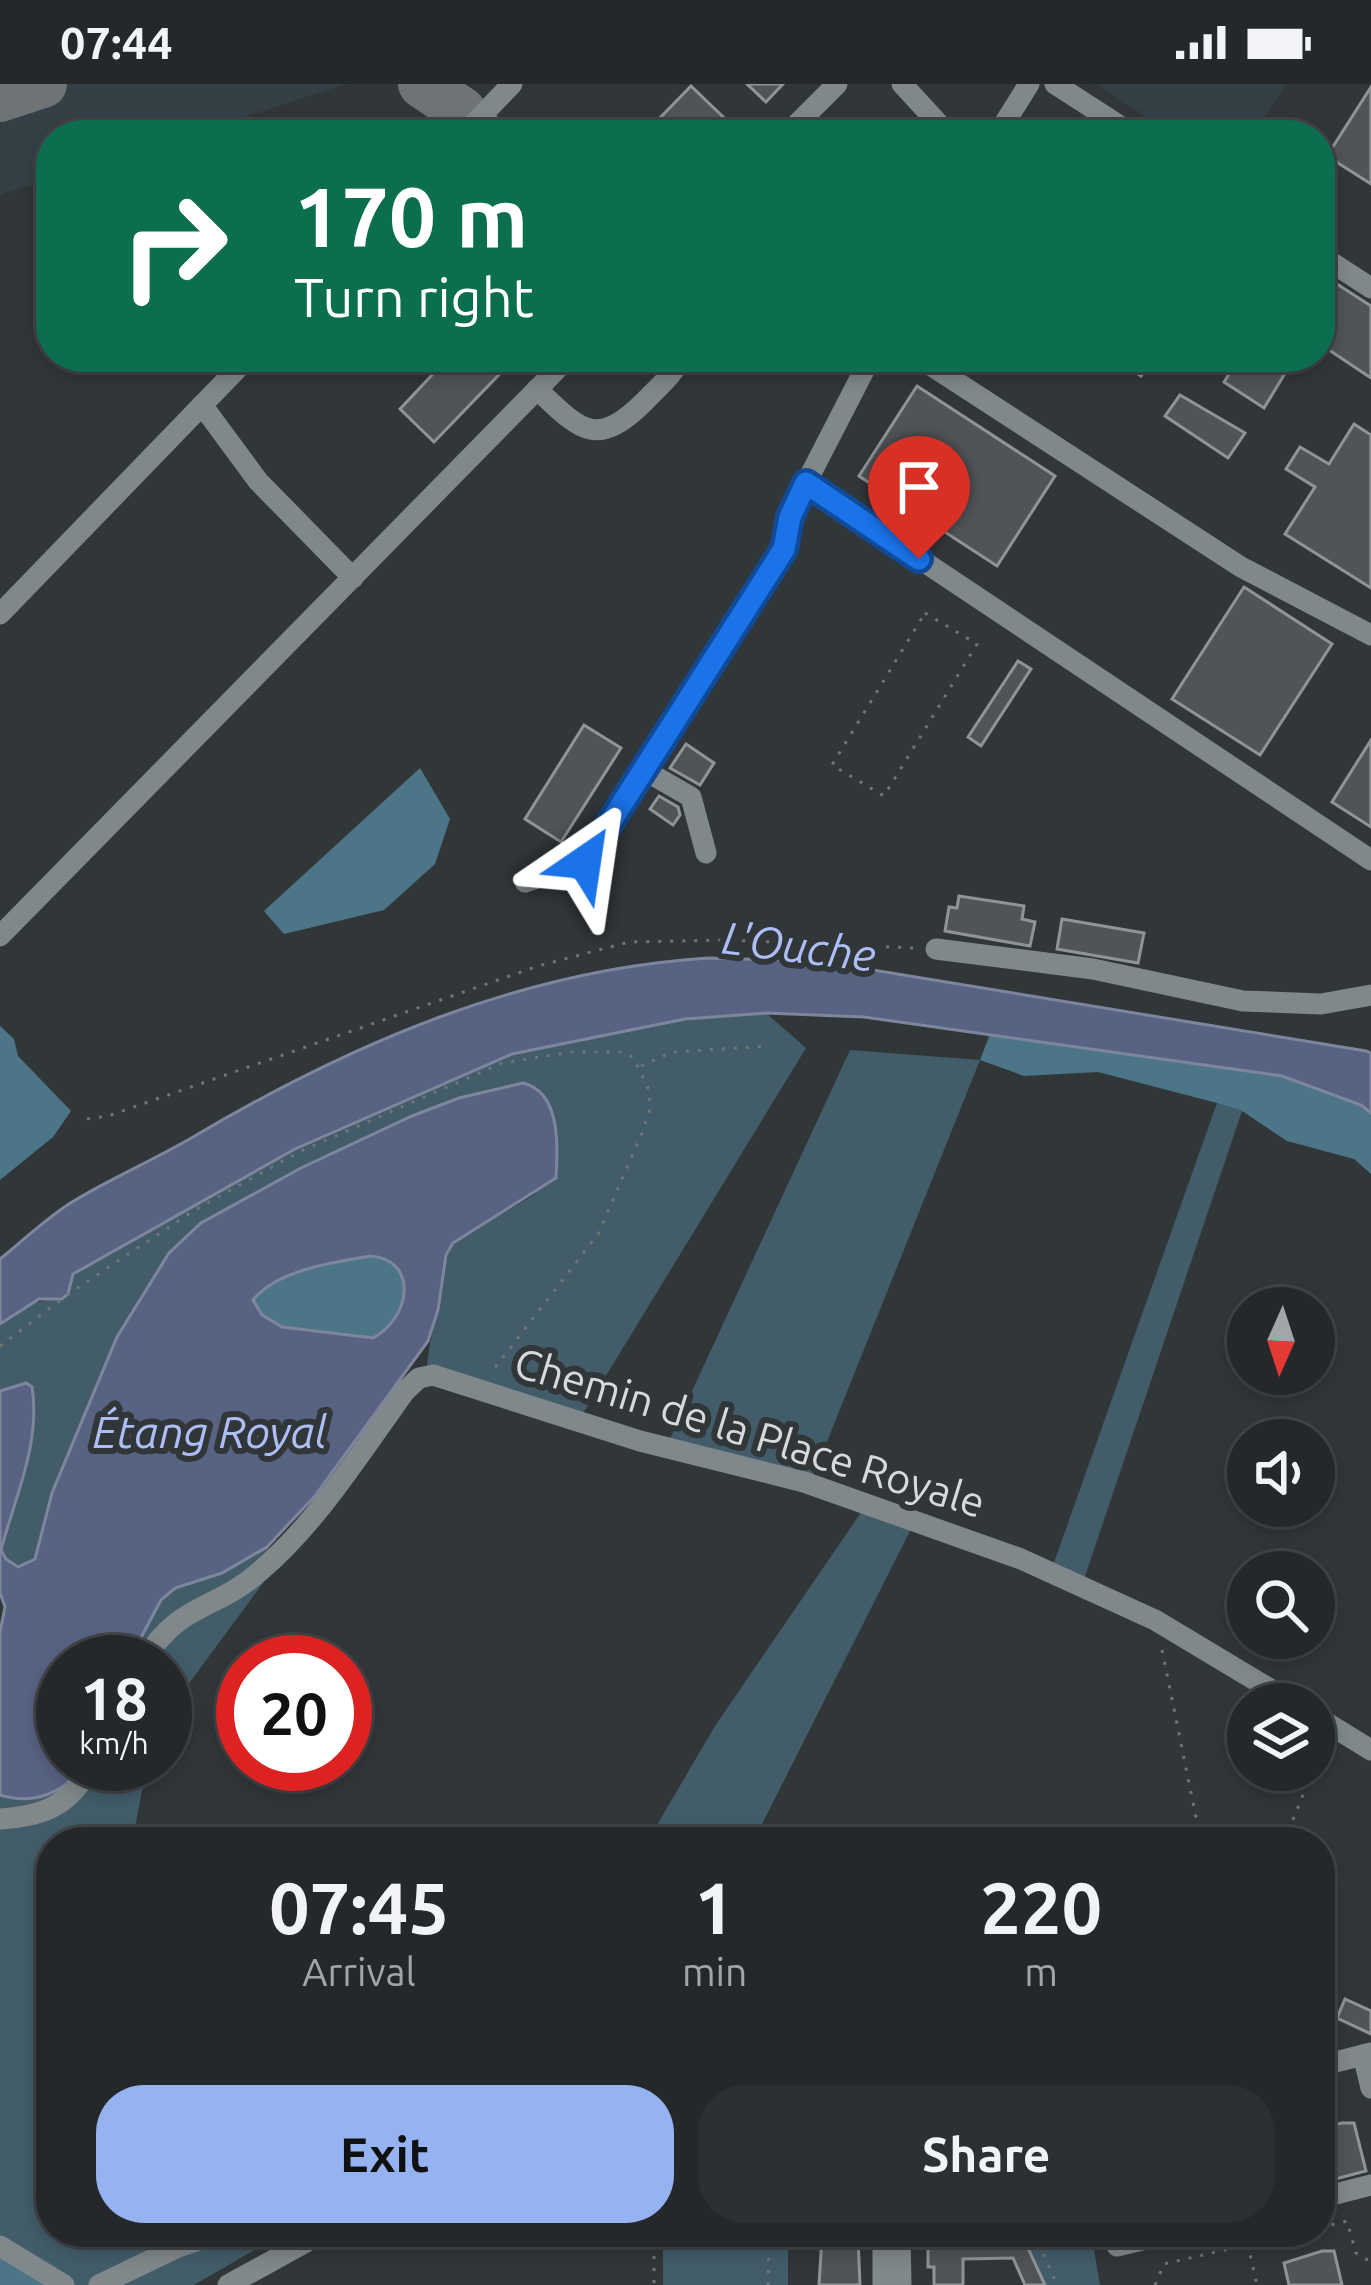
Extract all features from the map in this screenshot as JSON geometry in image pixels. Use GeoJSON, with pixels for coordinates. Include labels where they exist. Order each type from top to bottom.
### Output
{"type":"FeatureCollection","features":[{"type":"Feature","properties":{"kind":"street"},"geometry":{"type":"LineString","coordinates":[[477,120],[512,84]]}},
{"type":"Feature","properties":{"kind":"street"},"geometry":{"type":"LineString","coordinates":[[801,120],[837,84]]}},
{"type":"Feature","properties":{"kind":"street"},"geometry":{"type":"LineString","coordinates":[[902,84],[935,120]]}},
{"type":"Feature","properties":{"kind":"street"},"geometry":{"type":"LineString","coordinates":[[1007,120],[1030,84]]}},
{"type":"Feature","properties":{"kind":"street"},"geometry":{"type":"LineString","coordinates":[[1055,84],[1111,120]]}},
{"type":"Feature","properties":{"kind":"street"},"geometry":{"type":"LineString","coordinates":[[1335,265],[1371,288]]}},
{"type":"Feature","properties":{"kind":"street"},"geometry":{"type":"LineString","coordinates":[[0,614],[234,372]]}},
{"type":"Feature","properties":{"kind":"street"},"geometry":{"type":"LineString","coordinates":[[0,936],[554,372]]}},
{"type":"Feature","properties":{"kind":"street"},"geometry":{"type":"LineString","coordinates":[[537,389],[577,426],[613,429],[673,372]]}},
{"type":"Feature","properties":{"kind":"street"},"geometry":{"type":"LineString","coordinates":[[525,883],[585,862],[784,549],[790,517],[863,372]]}},
{"type":"Feature","properties":{"kind":"street"},"geometry":{"type":"LineString","coordinates":[[941,372],[1241,567],[1371,635]]}},
{"type":"Feature","properties":{"kind":"street"},"geometry":{"type":"LineString","coordinates":[[202,405],[258,481],[353,578]]}},
{"type":"Feature","properties":{"kind":"street"},"geometry":{"type":"LineString","coordinates":[[806,483],[1371,860]]}},
{"type":"Feature","properties":{"kind":"street"},"geometry":{"type":"LineString","coordinates":[[642,769],[691,797],[706,854]]}},
{"type":"Feature","properties":{"kind":"street"},"geometry":{"type":"LineString","coordinates":[[936,950],[1093,969],[1243,1001],[1321,1004],[1371,995]]}},
{"type":"Feature","properties":{"kind":"street","name":"Chemin de la Place Royale"},"geometry":{"type":"LineString","coordinates":[[163,1635],[185,1614],[243,1585],[263,1569],[313,1514],[405,1390],[419,1378],[433,1375],[640,1441],[804,1482],[1021,1558],[1155,1619],[1260,1683]]}},
{"type":"Feature","properties":{"kind":"street"},"geometry":{"type":"LineString","coordinates":[[1335,1728],[1371,1750]]}},
{"type":"Feature","properties":{"kind":"street"},"geometry":{"type":"LineString","coordinates":[[0,1819],[66,1802],[74,1791]]}},
{"type":"Feature","properties":{"kind":"street"},"geometry":{"type":"LineString","coordinates":[[1335,2062],[1367,2054],[1371,2088]]}},
{"type":"Feature","properties":{"kind":"street"},"geometry":{"type":"LineString","coordinates":[[1335,2194],[1371,2186]]}},
{"type":"Feature","properties":{"kind":"street"},"geometry":{"type":"LineString","coordinates":[[0,2246],[64,2285]]}},
{"type":"Feature","properties":{"kind":"street"},"geometry":{"type":"LineString","coordinates":[[99,2285],[121,2271],[183,2247]]}},
{"type":"Feature","properties":{"kind":"street"},"geometry":{"type":"LineString","coordinates":[[228,2285],[295,2247]]}},
{"type":"Feature","properties":{"kind":"street"},"geometry":{"type":"LineString","coordinates":[[883,2247],[883,2285]]}},
{"type":"Feature","properties":{"kind":"street"},"geometry":{"type":"LineString","coordinates":[[900,2247],[901,2285]]}},
{"type":"Feature","properties":{"kind":"path"},"geometry":{"type":"LineString","coordinates":[[926,613],[977,644],[884,796],[832,765],[878,690],[926,613]]}},
{"type":"Feature","properties":{"kind":"path"},"geometry":{"type":"LineString","coordinates":[[87,1119],[108,1116],[580,952],[629,942],[725,940],[936,950]]}},
{"type":"Feature","properties":{"kind":"path"},"geometry":{"type":"LineString","coordinates":[[640,1066],[672,1052],[769,1046]]}},
{"type":"Feature","properties":{"kind":"path"},"geometry":{"type":"LineString","coordinates":[[0,1346],[194,1211],[301,1151],[516,1060],[572,1052],[621,1052],[633,1057],[650,1090],[650,1109],[598,1234],[564,1284],[510,1347],[483,1391]]}},
{"type":"Feature","properties":{"kind":"path"},"geometry":{"type":"LineString","coordinates":[[1155,1619],[1199,1827]]}},
{"type":"Feature","properties":{"kind":"path"},"geometry":{"type":"LineString","coordinates":[[1290,1827],[1305,1791]]}},
{"type":"Feature","properties":{"kind":"path"},"geometry":{"type":"LineString","coordinates":[[1335,2225],[1347,2222],[1356,2252],[1371,2262]]}},
{"type":"Feature","properties":{"kind":"path"},"geometry":{"type":"LineString","coordinates":[[654,2247],[654,2285]]}},
{"type":"Feature","properties":{"kind":"path"},"geometry":{"type":"LineString","coordinates":[[768,2285],[769,2247]]}},
{"type":"Feature","properties":{"kind":"path"},"geometry":{"type":"LineString","coordinates":[[1041,2247],[1058,2285]]}},
{"type":"Feature","properties":{"kind":"path"},"geometry":{"type":"LineString","coordinates":[[1192,2247],[1198,2256]]}},
{"type":"Feature","properties":{"kind":"path"},"geometry":{"type":"LineString","coordinates":[[1155,2285],[1164,2264],[1239,2247]]}},
{"type":"Feature","properties":{"kind":"path"},"geometry":{"type":"LineString","coordinates":[[1248,2247],[1257,2285]]}},
{"type":"Feature","properties":{"kind":"shaded area"},"geometry":{"type":"Polygon","coordinates":[[[0,84],[347,84],[234,120],[36,120],[36,184],[0,195],[0,84]]]}},
{"type":"Feature","properties":{"kind":"shaded area"},"geometry":{"type":"Polygon","coordinates":[[[1097,84],[1286,84],[1263,120],[1150,120],[1097,84]]]}},
{"type":"Feature","properties":{"kind":"shaded area"},"geometry":{"type":"Polygon","coordinates":[[[420,768],[450,819],[435,864],[384,910],[284,934],[264,911],[420,768]]]}},
{"type":"Feature","properties":{"kind":"shaded area"},"geometry":{"type":"Polygon","coordinates":[[[766,1013],[806,1048],[579,1420],[427,1369],[453,1243],[535,1194],[549,1104],[533,1086],[412,1116],[201,1222],[169,1253],[117,1337],[52,1493],[35,1559],[18,1567],[6,1559],[1,1550],[26,1383],[0,1391],[0,1324],[8,1318],[29,1305],[62,1299],[73,1274],[295,1149],[512,1054],[685,1019],[766,1013]]]}},
{"type":"Feature","properties":{"kind":"shaded area"},"geometry":{"type":"Polygon","coordinates":[[[0,1026],[14,1039],[18,1056],[71,1111],[53,1137],[0,1180],[0,1026]]]}},
{"type":"Feature","properties":{"kind":"shaded area"},"geometry":{"type":"Polygon","coordinates":[[[990,1034],[1283,1076],[1371,1113],[1371,1174],[1354,1159],[1287,1141],[1242,1111],[1217,1103],[1098,1072],[1024,1076],[980,1060],[990,1034]]]}},
{"type":"Feature","properties":{"kind":"shaded area"},"geometry":{"type":"Polygon","coordinates":[[[850,1050],[980,1060],[810,1484],[667,1445],[850,1050]]]}},
{"type":"Feature","properties":{"kind":"shaded area"},"geometry":{"type":"Polygon","coordinates":[[[1217,1103],[1242,1111],[1082,1585],[1051,1571],[1217,1103]]]}},
{"type":"Feature","properties":{"kind":"shaded area"},"geometry":{"type":"Polygon","coordinates":[[[370,1256],[396,1267],[404,1290],[396,1316],[373,1338],[282,1327],[262,1315],[253,1301],[291,1274],[370,1256]]]}},
{"type":"Feature","properties":{"kind":"shaded area"},"geometry":{"type":"Polygon","coordinates":[[[862,1511],[911,1529],[761,1827],[656,1827],[715,1726],[862,1511]]]}},
{"type":"Feature","properties":{"kind":"shaded area"},"geometry":{"type":"Polygon","coordinates":[[[267,1547],[280,1560],[225,1635],[216,1635],[216,1647],[192,1679],[192,1635],[141,1635],[151,1613],[175,1588],[222,1573],[267,1547]]]}},
{"type":"Feature","properties":{"kind":"shaded area"},"geometry":{"type":"Polygon","coordinates":[[[44,1791],[142,1791],[135,1827],[36,1827],[36,2247],[259,2247],[194,2285],[47,2285],[0,2257],[0,1795],[35,1796],[44,1791]]]}},
{"type":"Feature","properties":{"kind":"shaded area"},"geometry":{"type":"Polygon","coordinates":[[[663,2247],[788,2247],[788,2285],[663,2285],[663,2247]]]}},
{"type":"Feature","properties":{"kind":"shaded area"},"geometry":{"type":"Polygon","coordinates":[[[1028,2247],[1094,2247],[1100,2285],[1045,2285],[1028,2247]]]}},
{"type":"Feature","properties":{"kind":"shaded area"},"geometry":{"type":"Polygon","coordinates":[[[0,2257],[47,2285],[0,2285],[0,2257]]]}},
{"type":"Feature","properties":{"kind":"water"},"geometry":{"type":"Polygon","coordinates":[[[708,958],[818,961],[1366,1051],[1371,1053],[1371,1113],[1282,1076],[864,1017],[766,1013],[685,1019],[512,1054],[295,1149],[73,1274],[62,1299],[39,1299],[0,1324],[0,1259],[44,1222],[87,1193],[314,1071],[377,1042],[505,995],[639,965],[708,958]]]}},
{"type":"Feature","properties":{"kind":"water","name":"Étang Royal"},"geometry":{"type":"Polygon","coordinates":[[[523,1083],[535,1088],[551,1109],[556,1178],[453,1243],[446,1255],[428,1341],[315,1496],[267,1547],[222,1573],[175,1588],[161,1600],[142,1635],[36,1635],[36,1791],[55,1791],[24,1799],[0,1795],[0,1632],[5,1607],[0,1593],[0,1391],[26,1383],[32,1387],[30,1449],[1,1550],[18,1567],[35,1559],[52,1493],[117,1337],[169,1253],[201,1223],[301,1168],[459,1098],[523,1083]],[[370,1256],[340,1261],[276,1281],[253,1300],[262,1315],[282,1327],[373,1338],[386,1329],[402,1304],[404,1290],[396,1267],[370,1256]]]}},
{"type":"Feature","properties":{"kind":"building"},"geometry":{"type":"Polygon","coordinates":[[[747,84],[783,84],[766,102],[747,84]]]}},
{"type":"Feature","properties":{"kind":"building"},"geometry":{"type":"Polygon","coordinates":[[[691,86],[726,120],[658,120],[691,86]]]}},
{"type":"Feature","properties":{"kind":"building"},"geometry":{"type":"Polygon","coordinates":[[[1371,87],[1371,184],[1335,161],[1335,143],[1371,87]]]}},
{"type":"Feature","properties":{"kind":"building"},"geometry":{"type":"Polygon","coordinates":[[[1335,283],[1371,306],[1371,378],[1335,354],[1335,283]]]}},
{"type":"Feature","properties":{"kind":"building"},"geometry":{"type":"Polygon","coordinates":[[[435,372],[502,372],[434,442],[400,409],[435,372]]]}},
{"type":"Feature","properties":{"kind":"building"},"geometry":{"type":"Polygon","coordinates":[[[1230,372],[1284,375],[1264,408],[1224,382],[1230,372]]]}},
{"type":"Feature","properties":{"kind":"building"},"geometry":{"type":"Polygon","coordinates":[[[917,386],[1055,476],[997,566],[859,476],[917,386]]]}},
{"type":"Feature","properties":{"kind":"building"},"geometry":{"type":"Polygon","coordinates":[[[1180,395],[1245,433],[1228,458],[1165,416],[1180,395]]]}},
{"type":"Feature","properties":{"kind":"building"},"geometry":{"type":"Polygon","coordinates":[[[1354,424],[1371,435],[1371,588],[1285,534],[1315,487],[1286,469],[1300,447],[1329,464],[1354,424]]]}},
{"type":"Feature","properties":{"kind":"building"},"geometry":{"type":"Polygon","coordinates":[[[1244,587],[1332,644],[1260,755],[1172,699],[1244,587]]]}},
{"type":"Feature","properties":{"kind":"building"},"geometry":{"type":"Polygon","coordinates":[[[1018,661],[1031,669],[981,746],[968,737],[1018,661]]]}},
{"type":"Feature","properties":{"kind":"building"},"geometry":{"type":"Polygon","coordinates":[[[584,725],[621,748],[561,842],[525,819],[584,725]]]}},
{"type":"Feature","properties":{"kind":"building"},"geometry":{"type":"Polygon","coordinates":[[[1371,740],[1371,827],[1332,802],[1371,740]]]}},
{"type":"Feature","properties":{"kind":"building"},"geometry":{"type":"Polygon","coordinates":[[[686,744],[714,763],[700,785],[670,768],[686,744]]]}},
{"type":"Feature","properties":{"kind":"building"},"geometry":{"type":"Polygon","coordinates":[[[659,796],[678,807],[680,815],[673,825],[650,809],[659,796]]]}},
{"type":"Feature","properties":{"kind":"building"},"geometry":{"type":"Polygon","coordinates":[[[959,896],[1024,906],[1022,919],[1035,922],[1030,946],[945,931],[949,907],[957,908],[959,896]]]}},
{"type":"Feature","properties":{"kind":"building"},"geometry":{"type":"Polygon","coordinates":[[[1062,919],[1144,933],[1138,963],[1057,949],[1062,919]]]}},
{"type":"Feature","properties":{"kind":"building"},"geometry":{"type":"Polygon","coordinates":[[[1345,1999],[1371,2011],[1371,2034],[1337,2018],[1345,1999]]]}},
{"type":"Feature","properties":{"kind":"building"},"geometry":{"type":"Polygon","coordinates":[[[1354,2123],[1366,2171],[1335,2179],[1335,2125],[1354,2123]]]}},
{"type":"Feature","properties":{"kind":"building"},"geometry":{"type":"Polygon","coordinates":[[[821,2247],[858,2247],[860,2285],[819,2285],[821,2247]]]}},
{"type":"Feature","properties":{"kind":"building"},"geometry":{"type":"Polygon","coordinates":[[[928,2247],[1027,2247],[1045,2285],[1025,2285],[1013,2258],[963,2259],[963,2285],[934,2285],[934,2267],[928,2267],[928,2247]]]}},
{"type":"Feature","properties":{"kind":"building"},"geometry":{"type":"Polygon","coordinates":[[[1334,2251],[1342,2285],[1289,2285],[1284,2263],[1334,2251]]]}},
{"type":"Feature","properties":{"kind":"taxiway"},"geometry":{"type":"LineString","coordinates":[[0,98],[43,84]]}},
{"type":"Feature","properties":{"kind":"taxiway"},"geometry":{"type":"LineString","coordinates":[[422,84],[470,120]]}},
{"type":"Feature","properties":{"kind":"route"},"geometry":{"type":"LineString","coordinates":[[585,862],[784,549],[790,517],[806,483],[919,559]]}},
{"type":"Feature","properties":{"kind":"water label","name":"L'Ouche"},"geometry":{"type":"Point","coordinates":[799,946]}}]}
